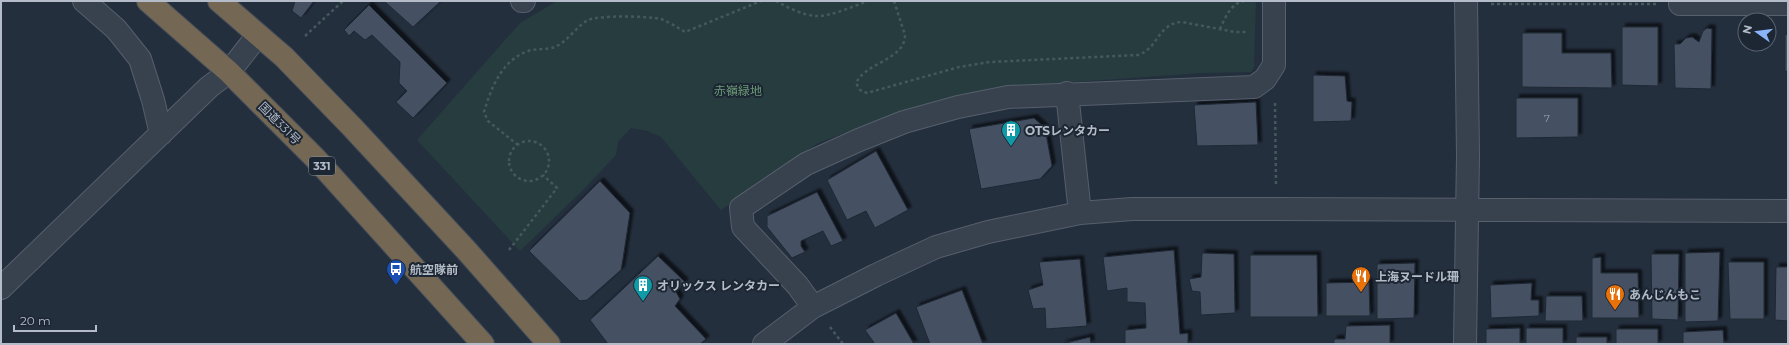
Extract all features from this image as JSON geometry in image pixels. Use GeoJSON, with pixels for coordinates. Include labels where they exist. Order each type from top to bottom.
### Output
{"type":"FeatureCollection","features":[{"type":"Feature","properties":{"kind":"highway","name":"国道331号"},"geometry":{"type":"LineString","coordinates":[[148,1],[229,72],[316,159],[483,344]]}},
{"type":"Feature","properties":{"kind":"highway"},"geometry":{"type":"LineString","coordinates":[[219,1],[284,57],[467,251],[549,344]]}},
{"type":"Feature","properties":{"kind":"street"},"geometry":{"type":"LineString","coordinates":[[84,1],[116,29],[140,59],[153,100],[161,134]]}},
{"type":"Feature","properties":{"kind":"street"},"geometry":{"type":"LineString","coordinates":[[813,307],[798,286],[743,227],[741,208],[806,164],[904,122],[958,107],[1008,97],[1067,93],[1254,87],[1265,79],[1274,65],[1274,1]]}},
{"type":"Feature","properties":{"kind":"street"},"geometry":{"type":"LineString","coordinates":[[1465,344],[1467,209],[1466,3]]}},
{"type":"Feature","properties":{"kind":"street"},"geometry":{"type":"LineString","coordinates":[[1680,3],[1788,4]]}},
{"type":"Feature","properties":{"kind":"street"},"geometry":{"type":"LineString","coordinates":[[1,288],[209,87],[229,72],[258,35]]}},
{"type":"Feature","properties":{"kind":"street"},"geometry":{"type":"LineString","coordinates":[[1067,93],[1080,212]]}},
{"type":"Feature","properties":{"kind":"street"},"geometry":{"type":"LineString","coordinates":[[764,344],[813,307],[936,247],[988,232],[1080,212],[1132,210],[1277,209],[1788,211]]}},
{"type":"Feature","properties":{"kind":"path"},"geometry":{"type":"LineString","coordinates":[[305,36],[343,1]]}},
{"type":"Feature","properties":{"kind":"path"},"geometry":{"type":"LineString","coordinates":[[518,145],[488,121],[484,112],[489,94],[501,70],[515,58],[528,51],[555,47],[588,21],[598,18],[650,17],[662,20],[685,32],[761,1]]}},
{"type":"Feature","properties":{"kind":"path"},"geometry":{"type":"LineString","coordinates":[[776,1],[785,6],[817,16],[868,1]]}},
{"type":"Feature","properties":{"kind":"path"},"geometry":{"type":"LineString","coordinates":[[894,1],[905,35],[905,41],[899,50],[864,73],[859,78],[856,83],[860,90],[867,93],[958,68],[990,62],[1138,55],[1146,52],[1166,26],[1174,22],[1247,33],[1255,30],[1274,30]]}},
{"type":"Feature","properties":{"kind":"path"},"geometry":{"type":"LineString","coordinates":[[1220,29],[1226,15],[1233,6],[1244,1]]}},
{"type":"Feature","properties":{"kind":"path"},"geometry":{"type":"LineString","coordinates":[[1466,3],[1680,3]]}},
{"type":"Feature","properties":{"kind":"path"},"geometry":{"type":"LineString","coordinates":[[1274,65],[1277,209]]}},
{"type":"Feature","properties":{"kind":"path"},"geometry":{"type":"LineString","coordinates":[[530,142],[537,143],[546,151],[549,164],[544,175],[532,181],[519,178],[515,174],[511,169],[510,156],[518,145],[530,142]]}},
{"type":"Feature","properties":{"kind":"path"},"geometry":{"type":"LineString","coordinates":[[509,250],[557,188],[544,175]]}},
{"type":"Feature","properties":{"kind":"green space","name":"赤嶺緑地"},"geometry":{"type":"Polygon","coordinates":[[[557,1],[1256,1],[1254,67],[1251,72],[1202,73],[993,88],[916,107],[818,143],[721,210],[661,137],[647,131],[631,128],[618,142],[616,155],[583,190],[520,251],[417,140],[520,23],[557,1]]]}},
{"type":"Feature","properties":{"kind":"building"},"geometry":{"type":"Polygon","coordinates":[[[295,1],[314,1],[301,18],[292,11],[295,1]]]}},
{"type":"Feature","properties":{"kind":"building"},"geometry":{"type":"Polygon","coordinates":[[[384,1],[441,1],[413,27],[384,1]]]}},
{"type":"Feature","properties":{"kind":"building"},"geometry":{"type":"Polygon","coordinates":[[[369,5],[447,83],[413,118],[396,102],[407,91],[399,83],[400,62],[372,35],[365,40],[354,31],[349,36],[344,30],[369,5]]]}},
{"type":"Feature","properties":{"kind":"building"},"geometry":{"type":"Polygon","coordinates":[[[1622,27],[1658,27],[1658,86],[1622,85],[1622,27]]]}},
{"type":"Feature","properties":{"kind":"building"},"geometry":{"type":"Polygon","coordinates":[[[1707,28],[1712,29],[1711,89],[1675,88],[1674,44],[1680,44],[1686,38],[1692,37],[1699,42],[1703,31],[1707,28]]]}},
{"type":"Feature","properties":{"kind":"building"},"geometry":{"type":"Polygon","coordinates":[[[1522,33],[1562,33],[1562,53],[1611,53],[1612,88],[1522,87],[1522,33]]]}},
{"type":"Feature","properties":{"kind":"building"},"geometry":{"type":"Polygon","coordinates":[[[1785,34],[1788,35],[1788,72],[1785,71],[1785,34]]]}},
{"type":"Feature","properties":{"kind":"building"},"geometry":{"type":"Polygon","coordinates":[[[1313,75],[1345,76],[1347,101],[1352,102],[1351,121],[1313,122],[1313,75]]]}},
{"type":"Feature","properties":{"kind":"building"},"geometry":{"type":"Polygon","coordinates":[[[1516,98],[1578,98],[1578,137],[1516,138],[1516,98]]]}},
{"type":"Feature","properties":{"kind":"building"},"geometry":{"type":"Polygon","coordinates":[[[1256,102],[1258,145],[1197,146],[1194,105],[1256,102]]]}},
{"type":"Feature","properties":{"kind":"building","name":"OTSレンタカー"},"geometry":{"type":"Polygon","coordinates":[[[1034,118],[1045,128],[1052,166],[1040,179],[981,189],[969,129],[1034,118]]]}},
{"type":"Feature","properties":{"kind":"building"},"geometry":{"type":"Polygon","coordinates":[[[876,151],[908,210],[875,228],[866,211],[847,220],[827,180],[876,151]]]}},
{"type":"Feature","properties":{"kind":"building"},"geometry":{"type":"Polygon","coordinates":[[[600,181],[630,213],[623,259],[621,270],[587,300],[580,301],[529,251],[600,181]]]}},
{"type":"Feature","properties":{"kind":"building"},"geometry":{"type":"Polygon","coordinates":[[[817,192],[843,241],[831,246],[823,231],[801,241],[801,246],[805,252],[792,258],[767,227],[767,216],[817,192]]]}},
{"type":"Feature","properties":{"kind":"building"},"geometry":{"type":"Polygon","coordinates":[[[1174,250],[1180,334],[1188,333],[1188,344],[1121,344],[1125,343],[1125,330],[1146,328],[1145,303],[1127,302],[1127,288],[1107,291],[1103,257],[1174,250]]]}},
{"type":"Feature","properties":{"kind":"building"},"geometry":{"type":"Polygon","coordinates":[[[1720,252],[1718,321],[1685,322],[1685,253],[1720,252]]]}},
{"type":"Feature","properties":{"kind":"building"},"geometry":{"type":"Polygon","coordinates":[[[1202,253],[1234,254],[1235,313],[1201,315],[1200,292],[1192,291],[1189,279],[1201,277],[1202,253]]]}},
{"type":"Feature","properties":{"kind":"building"},"geometry":{"type":"Polygon","coordinates":[[[1651,254],[1679,254],[1678,320],[1652,319],[1651,254]]]}},
{"type":"Feature","properties":{"kind":"building"},"geometry":{"type":"Polygon","coordinates":[[[1250,255],[1317,255],[1318,317],[1250,317],[1250,255]]]}},
{"type":"Feature","properties":{"kind":"building","name":"オリックス レンタカー"},"geometry":{"type":"Polygon","coordinates":[[[658,256],[685,282],[676,292],[680,299],[675,306],[706,339],[700,344],[608,344],[590,320],[658,256]]]}},
{"type":"Feature","properties":{"kind":"building"},"geometry":{"type":"Polygon","coordinates":[[[1601,257],[1601,273],[1638,273],[1639,318],[1592,318],[1592,258],[1601,257]]]}},
{"type":"Feature","properties":{"kind":"building"},"geometry":{"type":"Polygon","coordinates":[[[1080,259],[1087,326],[1046,329],[1045,308],[1033,309],[1028,290],[1043,285],[1039,262],[1080,259]]]}},
{"type":"Feature","properties":{"kind":"building"},"geometry":{"type":"Polygon","coordinates":[[[1728,262],[1764,262],[1764,319],[1730,319],[1728,262]]]}},
{"type":"Feature","properties":{"kind":"building"},"geometry":{"type":"Polygon","coordinates":[[[1415,263],[1414,318],[1377,319],[1377,264],[1415,263]]]}},
{"type":"Feature","properties":{"kind":"building"},"geometry":{"type":"Polygon","coordinates":[[[1776,267],[1788,267],[1788,321],[1775,320],[1776,267]]]}},
{"type":"Feature","properties":{"kind":"building"},"geometry":{"type":"Polygon","coordinates":[[[1369,282],[1370,316],[1326,316],[1326,283],[1369,282]]]}},
{"type":"Feature","properties":{"kind":"building"},"geometry":{"type":"Polygon","coordinates":[[[1532,283],[1531,300],[1539,300],[1539,316],[1491,318],[1490,285],[1532,283]]]}},
{"type":"Feature","properties":{"kind":"building"},"geometry":{"type":"Polygon","coordinates":[[[962,290],[983,344],[930,344],[916,307],[962,290]]]}},
{"type":"Feature","properties":{"kind":"building"},"geometry":{"type":"Polygon","coordinates":[[[1546,296],[1582,296],[1583,321],[1545,321],[1546,296]]]}},
{"type":"Feature","properties":{"kind":"building"},"geometry":{"type":"Polygon","coordinates":[[[896,313],[914,344],[875,344],[865,330],[896,313]]]}},
{"type":"Feature","properties":{"kind":"building"},"geometry":{"type":"Polygon","coordinates":[[[1390,325],[1390,344],[1334,344],[1334,339],[1345,339],[1346,326],[1390,325]]]}},
{"type":"Feature","properties":{"kind":"building"},"geometry":{"type":"Polygon","coordinates":[[[1520,328],[1520,344],[1486,344],[1486,329],[1520,328]]]}},
{"type":"Feature","properties":{"kind":"building"},"geometry":{"type":"Polygon","coordinates":[[[1526,328],[1563,328],[1563,344],[1526,344],[1526,328]]]}},
{"type":"Feature","properties":{"kind":"building"},"geometry":{"type":"Polygon","coordinates":[[[1616,329],[1658,329],[1658,344],[1616,344],[1616,329]]]}},
{"type":"Feature","properties":{"kind":"building"},"geometry":{"type":"Polygon","coordinates":[[[1723,330],[1724,344],[1683,344],[1683,332],[1723,330]]]}},
{"type":"Feature","properties":{"kind":"building"},"geometry":{"type":"Polygon","coordinates":[[[1090,337],[1091,344],[1062,344],[1090,337]]]}},
{"type":"Feature","properties":{"kind":"building"},"geometry":{"type":"Polygon","coordinates":[[[1576,337],[1607,337],[1607,344],[1576,344],[1576,337]]]}},
{"type":"Feature","properties":{"kind":"place","name":"OTSレンタカー"},"geometry":{"type":"Point","coordinates":[1011,147]}},
{"type":"Feature","properties":{"kind":"place","name":"航空隊前"},"geometry":{"type":"Point","coordinates":[396,286]}},
{"type":"Feature","properties":{"kind":"place","name":"上海ヌードル珊"},"geometry":{"type":"Point","coordinates":[1361,293]}},
{"type":"Feature","properties":{"kind":"place","name":"オリックス レンタカー"},"geometry":{"type":"Point","coordinates":[643,302]}},
{"type":"Feature","properties":{"kind":"place","name":"あんじんもこ"},"geometry":{"type":"Point","coordinates":[1615,311]}}]}
